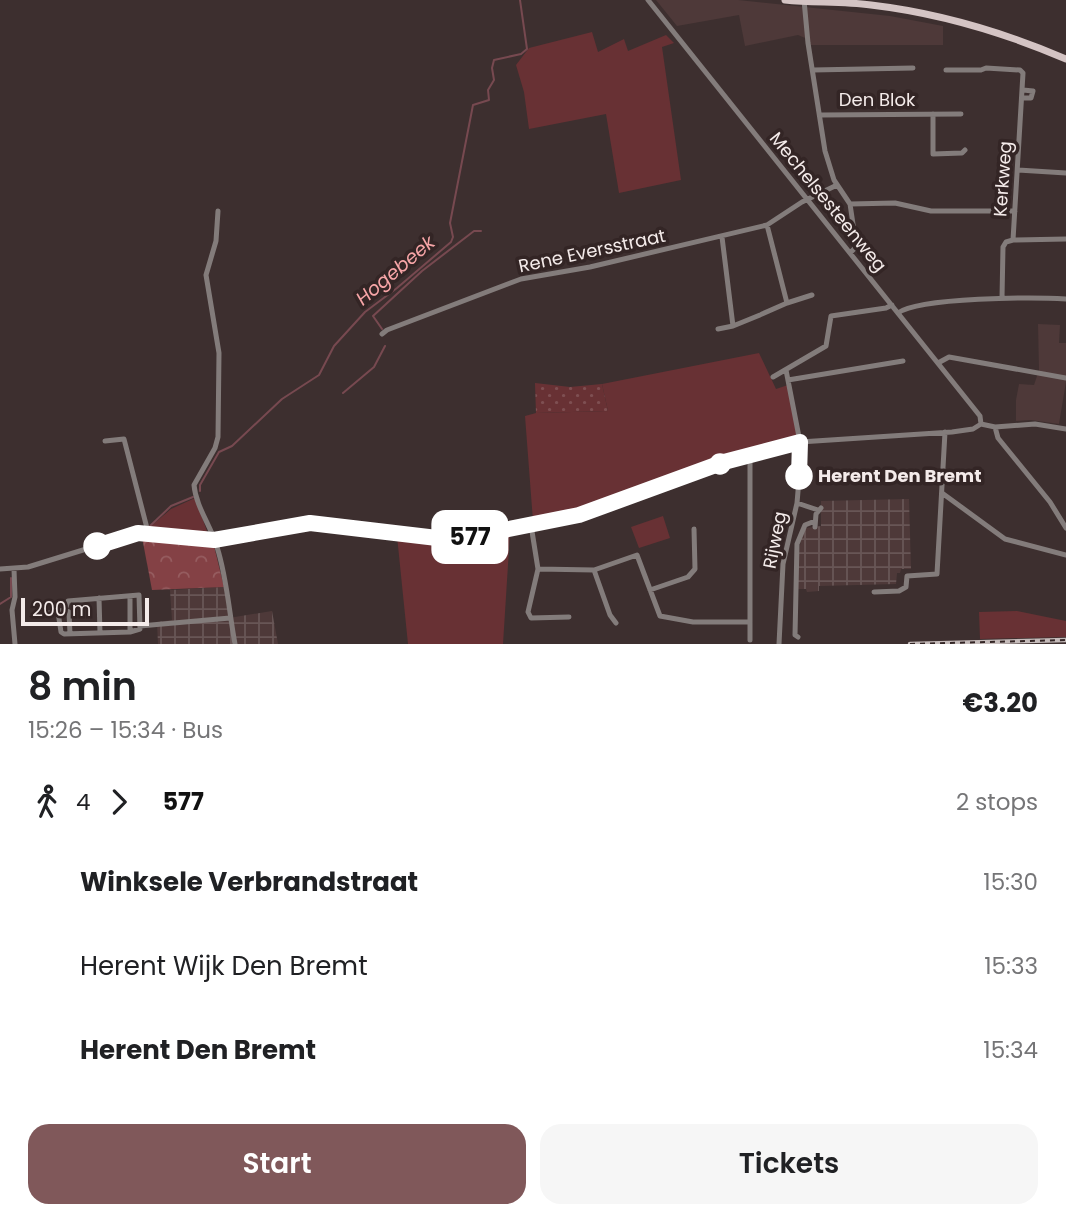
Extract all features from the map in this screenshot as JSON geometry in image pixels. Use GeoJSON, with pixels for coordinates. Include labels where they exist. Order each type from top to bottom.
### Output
{"type":"FeatureCollection","features":[{"type":"Feature","properties":{"kind":"main road"},"geometry":{"type":"LineString","coordinates":[[785,0],[870,5],[954,20],[1066,57]]}},
{"type":"Feature","properties":{"kind":"main road"},"geometry":{"type":"LineString","coordinates":[[855,0],[908,7],[966,20],[1024,38],[1066,57]]}},
{"type":"Feature","properties":{"kind":"street","name":"Mechelsesteenweg"},"geometry":{"type":"LineString","coordinates":[[648,0],[980,416],[981,424]]}},
{"type":"Feature","properties":{"kind":"street"},"geometry":{"type":"LineString","coordinates":[[804,0],[807,37],[825,150],[837,185],[850,204],[856,244],[850,253]]}},
{"type":"Feature","properties":{"kind":"street"},"geometry":{"type":"LineString","coordinates":[[813,71],[913,68]]}},
{"type":"Feature","properties":{"kind":"street"},"geometry":{"type":"LineString","coordinates":[[946,70],[1020,70],[1023,73],[1023,90]]}},
{"type":"Feature","properties":{"kind":"street","name":"Kerkweg"},"geometry":{"type":"LineString","coordinates":[[1002,298],[1003,247],[1006,242],[1013,240],[1014,211],[1018,170],[1022,98],[1023,90],[1033,91],[1031,97],[1022,98]]}},
{"type":"Feature","properties":{"kind":"street","name":"Den Blok"},"geometry":{"type":"LineString","coordinates":[[933,114],[933,154],[962,153],[965,150]]}},
{"type":"Feature","properties":{"kind":"street","name":"Den Blok"},"geometry":{"type":"LineString","coordinates":[[821,115],[961,114]]}},
{"type":"Feature","properties":{"kind":"street"},"geometry":{"type":"LineString","coordinates":[[1018,170],[1066,173]]}},
{"type":"Feature","properties":{"kind":"street","name":"Rene Eversstraat"},"geometry":{"type":"LineString","coordinates":[[382,334],[514,281],[590,267],[767,225],[837,185]]}},
{"type":"Feature","properties":{"kind":"street"},"geometry":{"type":"LineString","coordinates":[[850,204],[895,203],[931,211],[1014,211]]}},
{"type":"Feature","properties":{"kind":"street"},"geometry":{"type":"LineString","coordinates":[[218,211],[216,241],[206,275],[219,353],[218,437],[215,448],[194,485],[214,540],[226,586],[235,644]]}},
{"type":"Feature","properties":{"kind":"street"},"geometry":{"type":"LineString","coordinates":[[767,225],[787,303]]}},
{"type":"Feature","properties":{"kind":"street"},"geometry":{"type":"LineString","coordinates":[[722,237],[733,326]]}},
{"type":"Feature","properties":{"kind":"street"},"geometry":{"type":"LineString","coordinates":[[1013,240],[1066,239]]}},
{"type":"Feature","properties":{"kind":"street"},"geometry":{"type":"LineString","coordinates":[[718,329],[733,326],[812,295]]}},
{"type":"Feature","properties":{"kind":"street"},"geometry":{"type":"LineString","coordinates":[[898,313],[905,308],[1002,298],[1066,299]]}},
{"type":"Feature","properties":{"kind":"street"},"geometry":{"type":"LineString","coordinates":[[772,377],[826,346],[831,316],[886,309],[892,305]]}},
{"type":"Feature","properties":{"kind":"street"},"geometry":{"type":"LineString","coordinates":[[938,363],[949,358],[1066,378]]}},
{"type":"Feature","properties":{"kind":"street"},"geometry":{"type":"LineString","coordinates":[[788,380],[903,361]]}},
{"type":"Feature","properties":{"kind":"street","name":"Rijweg"},"geometry":{"type":"LineString","coordinates":[[779,644],[783,564],[797,503],[800,442],[786,370]]}},
{"type":"Feature","properties":{"kind":"street"},"geometry":{"type":"LineString","coordinates":[[0,569],[27,567],[138,533],[214,540],[310,523],[454,540],[579,515],[750,455],[800,442],[945,432],[973,429],[981,424],[995,427],[1035,424],[1066,429]]}},
{"type":"Feature","properties":{"kind":"street"},"geometry":{"type":"LineString","coordinates":[[995,427],[998,438],[1050,502],[1066,528]]}},
{"type":"Feature","properties":{"kind":"street"},"geometry":{"type":"LineString","coordinates":[[874,592],[899,591],[906,587],[907,576],[937,575],[945,432]]}},
{"type":"Feature","properties":{"kind":"street"},"geometry":{"type":"LineString","coordinates":[[105,441],[124,439],[148,533]]}},
{"type":"Feature","properties":{"kind":"street"},"geometry":{"type":"LineString","coordinates":[[750,455],[750,640]]}},
{"type":"Feature","properties":{"kind":"street"},"geometry":{"type":"LineString","coordinates":[[942,494],[1005,539],[1066,555]]}},
{"type":"Feature","properties":{"kind":"street"},"geometry":{"type":"LineString","coordinates":[[797,503],[819,509],[815,524],[805,525],[797,544],[795,635],[798,637]]}},
{"type":"Feature","properties":{"kind":"street"},"geometry":{"type":"LineString","coordinates":[[531,525],[538,569],[528,612],[531,618],[569,617]]}},
{"type":"Feature","properties":{"kind":"street"},"geometry":{"type":"LineString","coordinates":[[650,590],[688,577],[695,569],[694,529]]}},
{"type":"Feature","properties":{"kind":"street"},"geometry":{"type":"LineString","coordinates":[[538,569],[594,570],[637,555],[660,616],[693,622],[750,622]]}},
{"type":"Feature","properties":{"kind":"street"},"geometry":{"type":"LineString","coordinates":[[15,569],[12,610],[15,644]]}},
{"type":"Feature","properties":{"kind":"street"},"geometry":{"type":"LineString","coordinates":[[594,570],[610,615],[616,623]]}},
{"type":"Feature","properties":{"kind":"street"},"geometry":{"type":"LineString","coordinates":[[139,595],[138,631],[100,634],[61,632],[62,611],[68,601],[130,596],[139,595]]}},
{"type":"Feature","properties":{"kind":"street"},"geometry":{"type":"LineString","coordinates":[[130,596],[131,632]]}},
{"type":"Feature","properties":{"kind":"street"},"geometry":{"type":"LineString","coordinates":[[99,598],[100,634]]}},
{"type":"Feature","properties":{"kind":"street"},"geometry":{"type":"LineString","coordinates":[[41,614],[69,612],[70,634]]}},
{"type":"Feature","properties":{"kind":"street"},"geometry":{"type":"LineString","coordinates":[[140,626],[230,618]]}},
{"type":"Feature","properties":{"kind":"shaded area"},"geometry":{"type":"Polygon","coordinates":[[[656,0],[738,0],[890,16],[943,26],[943,45],[806,45],[805,38],[798,35],[745,46],[739,15],[677,26],[656,0]]]}},
{"type":"Feature","properties":{"kind":"shaded area"},"geometry":{"type":"Polygon","coordinates":[[[592,32],[598,52],[624,39],[628,51],[666,35],[674,43],[662,47],[681,180],[619,193],[606,114],[529,129],[524,92],[516,65],[529,48],[592,32]]]}},
{"type":"Feature","properties":{"kind":"shaded area"},"geometry":{"type":"Polygon","coordinates":[[[1038,324],[1060,325],[1059,343],[1066,343],[1066,382],[1059,424],[1016,421],[1019,384],[1034,385],[1039,370],[1038,324]]]}},
{"type":"Feature","properties":{"kind":"shaded area"},"geometry":{"type":"Polygon","coordinates":[[[759,353],[776,389],[791,384],[798,439],[734,456],[589,508],[533,521],[525,416],[536,413],[608,411],[602,384],[759,353]]]}},
{"type":"Feature","properties":{"kind":"shaded area"},"geometry":{"type":"Polygon","coordinates":[[[535,383],[570,387],[602,384],[608,411],[536,413],[535,383]]]}},
{"type":"Feature","properties":{"kind":"shaded area"},"geometry":{"type":"Polygon","coordinates":[[[195,498],[208,534],[206,537],[151,530],[150,527],[171,509],[195,498]]]}},
{"type":"Feature","properties":{"kind":"shaded area"},"geometry":{"type":"Polygon","coordinates":[[[909,499],[911,569],[901,569],[900,573],[897,573],[896,584],[819,586],[819,591],[807,592],[806,589],[798,589],[801,539],[806,528],[821,526],[821,501],[909,499]]]}},
{"type":"Feature","properties":{"kind":"shaded area"},"geometry":{"type":"Polygon","coordinates":[[[663,516],[670,538],[639,548],[631,527],[663,516]]]}},
{"type":"Feature","properties":{"kind":"shaded area"},"geometry":{"type":"Polygon","coordinates":[[[510,533],[503,644],[408,644],[397,536],[454,544],[510,533]]]}},
{"type":"Feature","properties":{"kind":"shaded area"},"geometry":{"type":"Polygon","coordinates":[[[224,587],[229,618],[272,611],[278,644],[158,644],[157,622],[172,620],[170,590],[224,587]]]}},
{"type":"Feature","properties":{"kind":"shaded area"},"geometry":{"type":"Polygon","coordinates":[[[1017,611],[1066,621],[1066,637],[980,639],[979,612],[1017,611]]]}},
{"type":"Feature","properties":{"kind":"green space"},"geometry":{"type":"Polygon","coordinates":[[[142,537],[209,541],[214,546],[224,587],[152,590],[142,537]]]}},
{"type":"Feature","properties":{"kind":"waterway","name":"Hogebeek"},"geometry":{"type":"LineString","coordinates":[[200,491],[200,485],[219,452],[232,446],[282,399],[319,375],[334,346],[365,312],[451,242],[453,237],[450,223],[473,105],[489,100],[488,90],[494,80],[494,60],[521,54],[527,49],[520,0]]}},
{"type":"Feature","properties":{"kind":"waterway","name":"Hogebeek"},"geometry":{"type":"LineString","coordinates":[[382,329],[373,316],[422,271],[474,231],[481,231]]}},
{"type":"Feature","properties":{"kind":"waterway"},"geometry":{"type":"LineString","coordinates":[[343,393],[374,367],[385,346]]}},
{"type":"Feature","properties":{"kind":"waterway","name":"Hogebeek"},"geometry":{"type":"LineString","coordinates":[[150,526],[171,506],[193,497]]}},
{"type":"Feature","properties":{"kind":"waterway","name":"Hogebeek"},"geometry":{"type":"LineString","coordinates":[[0,604],[11,597],[11,578]]}},
{"type":"Feature","properties":{"kind":"railway"},"geometry":{"type":"LineString","coordinates":[[910,644],[1066,640]]}},
{"type":"Feature","properties":{"kind":"bus line","name":"577"},"geometry":{"type":"LineString","coordinates":[[97,546],[138,533],[214,540],[310,523],[454,540],[579,515],[724,462],[800,442],[799,476]]}},
{"type":"Feature","properties":{"kind":"place","name":"Herent Den Bremt"},"geometry":{"type":"Point","coordinates":[799,476]}}]}
